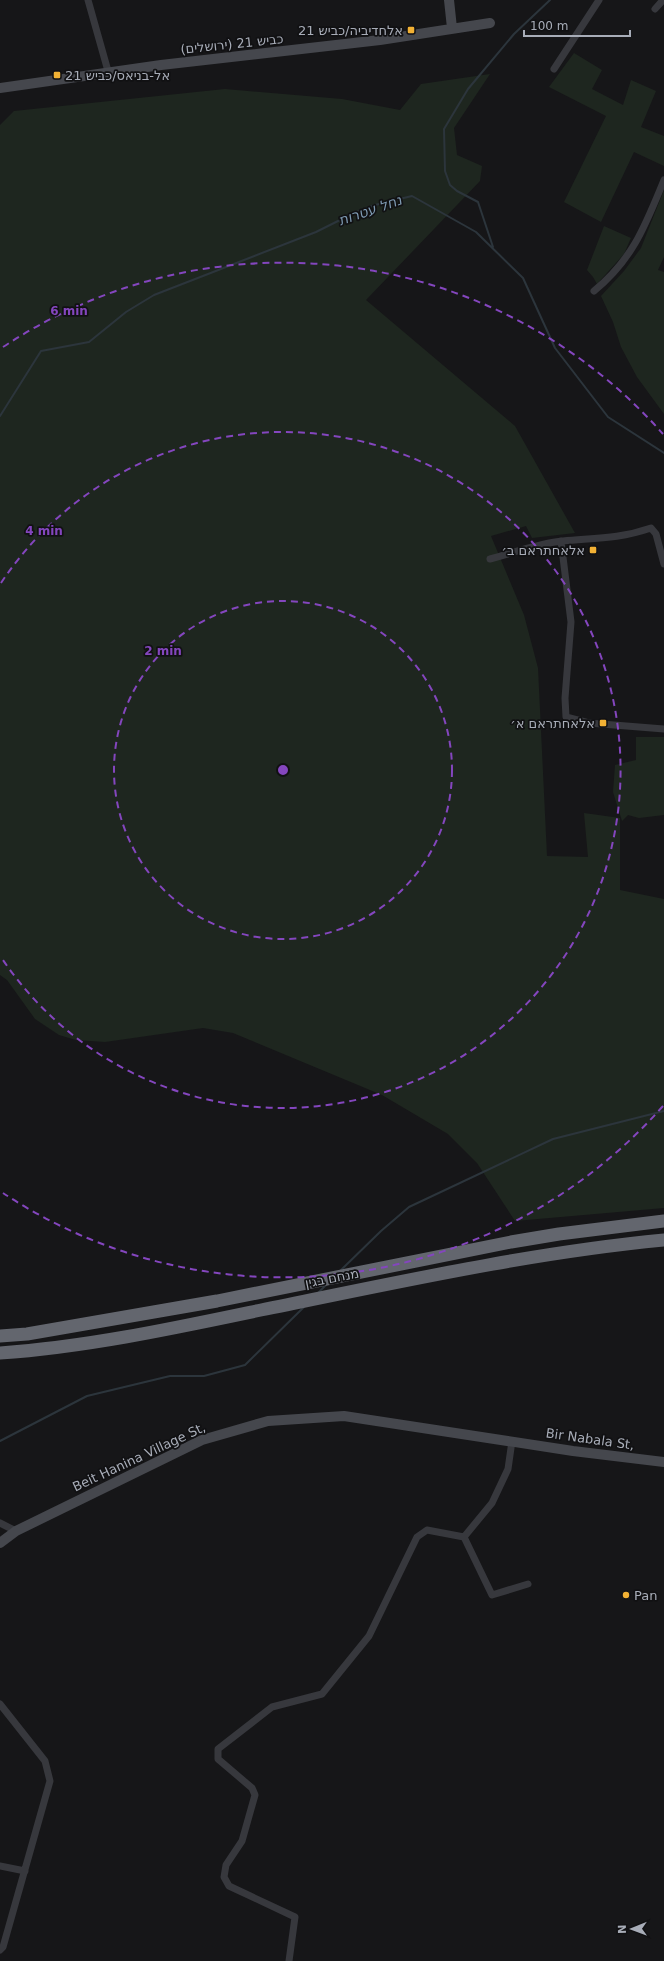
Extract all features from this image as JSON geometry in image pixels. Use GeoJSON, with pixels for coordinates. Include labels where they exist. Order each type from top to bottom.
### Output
{"type":"FeatureCollection","features":[{"type":"Feature","properties":{"kind":"highway","name":"מנחם בגין"},"geometry":{"type":"LineString","coordinates":[[0,1336],[27,1334],[217,1301],[518,1241],[664,1222]]}},
{"type":"Feature","properties":{"kind":"highway","name":"מנחם בגין"},"geometry":{"type":"LineString","coordinates":[[0,1353],[29,1351],[146,1332],[446,1272],[553,1253],[664,1240]]}},
{"type":"Feature","properties":{"kind":"street"},"geometry":{"type":"LineString","coordinates":[[88,0],[108,72]]}},
{"type":"Feature","properties":{"kind":"street"},"geometry":{"type":"LineString","coordinates":[[449,0],[452,28]]}},
{"type":"Feature","properties":{"kind":"street"},"geometry":{"type":"LineString","coordinates":[[554,69],[599,0]]}},
{"type":"Feature","properties":{"kind":"street"},"geometry":{"type":"LineString","coordinates":[[655,9],[663,0]]}},
{"type":"Feature","properties":{"kind":"street","name":"כביש 21 (ירושלים)"},"geometry":{"type":"LineString","coordinates":[[0,88],[108,72],[373,40],[490,23]]}},
{"type":"Feature","properties":{"kind":"street"},"geometry":{"type":"LineString","coordinates":[[594,291],[605,282],[628,258],[650,215],[664,180]]}},
{"type":"Feature","properties":{"kind":"street"},"geometry":{"type":"LineString","coordinates":[[490,558],[561,541],[604,539],[636,534],[651,528],[656,534],[664,564]]}},
{"type":"Feature","properties":{"kind":"street"},"geometry":{"type":"LineString","coordinates":[[561,541],[571,622],[566,717],[589,723],[664,729]]}},
{"type":"Feature","properties":{"kind":"street","name":"Beit Hanina Village St,"},"geometry":{"type":"LineString","coordinates":[[0,1543],[16,1531],[202,1440],[268,1421],[344,1416],[512,1441]]}},
{"type":"Feature","properties":{"kind":"street"},"geometry":{"type":"LineString","coordinates":[[464,1537],[492,1503],[508,1469],[512,1441]]}},
{"type":"Feature","properties":{"kind":"street","name":"Bir Nabala St,"},"geometry":{"type":"LineString","coordinates":[[512,1441],[574,1451],[664,1462]]}},
{"type":"Feature","properties":{"kind":"street"},"geometry":{"type":"LineString","coordinates":[[0,1522],[16,1531]]}},
{"type":"Feature","properties":{"kind":"street"},"geometry":{"type":"LineString","coordinates":[[289,1961],[295,1917],[229,1886],[224,1877],[226,1865],[242,1841],[255,1795],[252,1788],[218,1759],[218,1749],[272,1707],[322,1694],[370,1636],[417,1537],[427,1530],[464,1537]]}},
{"type":"Feature","properties":{"kind":"street"},"geometry":{"type":"LineString","coordinates":[[464,1537],[492,1595],[528,1584]]}},
{"type":"Feature","properties":{"kind":"street"},"geometry":{"type":"LineString","coordinates":[[0,1704],[45,1761],[50,1781],[3,1947],[0,1950]]}},
{"type":"Feature","properties":{"kind":"street"},"geometry":{"type":"LineString","coordinates":[[0,1866],[25,1871]]}},
{"type":"Feature","properties":{"kind":"shaded area"},"geometry":{"type":"Polygon","coordinates":[[[574,53],[602,70],[592,89],[623,105],[631,80],[656,91],[641,127],[664,136],[664,166],[634,152],[601,222],[564,202],[606,116],[549,87],[574,53]]]}},
{"type":"Feature","properties":{"kind":"shaded area"},"geometry":{"type":"Polygon","coordinates":[[[490,74],[454,128],[457,155],[482,166],[480,181],[366,300],[515,426],[575,533],[532,538],[526,526],[491,536],[524,615],[538,668],[547,856],[588,857],[584,813],[620,818],[620,890],[664,899],[664,1208],[515,1221],[477,1163],[448,1134],[382,1095],[233,1033],[203,1028],[105,1042],[76,1040],[59,1035],[35,1019],[7,980],[0,975],[0,125],[14,111],[225,89],[342,99],[400,110],[421,84],[490,74]]]}},
{"type":"Feature","properties":{"kind":"shaded area"},"geometry":{"type":"Polygon","coordinates":[[[664,190],[664,257],[658,270],[664,272],[664,414],[637,377],[621,347],[613,322],[601,296],[624,271],[641,248],[664,190]]]}},
{"type":"Feature","properties":{"kind":"shaded area"},"geometry":{"type":"Polygon","coordinates":[[[604,226],[631,238],[624,254],[597,284],[587,270],[604,226]]]}},
{"type":"Feature","properties":{"kind":"shaded area"},"geometry":{"type":"Polygon","coordinates":[[[636,737],[664,737],[664,815],[639,818],[628,815],[622,821],[613,792],[615,765],[636,760],[636,737]]]}},
{"type":"Feature","properties":{"kind":"waterway"},"geometry":{"type":"LineString","coordinates":[[493,247],[478,202],[457,191],[450,185],[445,171],[444,129],[468,89],[514,34],[550,0]]}},
{"type":"Feature","properties":{"kind":"waterway","name":"נחל עטרות"},"geometry":{"type":"LineString","coordinates":[[0,416],[41,351],[89,342],[126,312],[154,295],[316,232],[356,212],[375,205],[412,196],[476,232],[523,278],[555,348],[608,417],[664,453]]}},
{"type":"Feature","properties":{"kind":"waterway"},"geometry":{"type":"LineString","coordinates":[[341,1270],[381,1231],[409,1207],[553,1139],[664,1111]]}},
{"type":"Feature","properties":{"kind":"waterway"},"geometry":{"type":"LineString","coordinates":[[319,1292],[327,1284]]}},
{"type":"Feature","properties":{"kind":"waterway"},"geometry":{"type":"LineString","coordinates":[[0,1441],[87,1396],[170,1376],[204,1376],[245,1365],[304,1307]]}},
{"type":"Feature","properties":{"kind":"place","name":"אלחדיביה/כביש 21"},"geometry":{"type":"Point","coordinates":[411,30]}},
{"type":"Feature","properties":{"kind":"place","name":"אל-בניאס/כביש 21"},"geometry":{"type":"Point","coordinates":[57,75]}},
{"type":"Feature","properties":{"kind":"place","name":"אלאחתראם ב׳"},"geometry":{"type":"Point","coordinates":[593,550]}},
{"type":"Feature","properties":{"kind":"place","name":"אלאחתראם א׳"},"geometry":{"type":"Point","coordinates":[603,723]}},
{"type":"Feature","properties":{"kind":"place","name":"Pan"},"geometry":{"type":"Point","coordinates":[626,1595]}}]}
